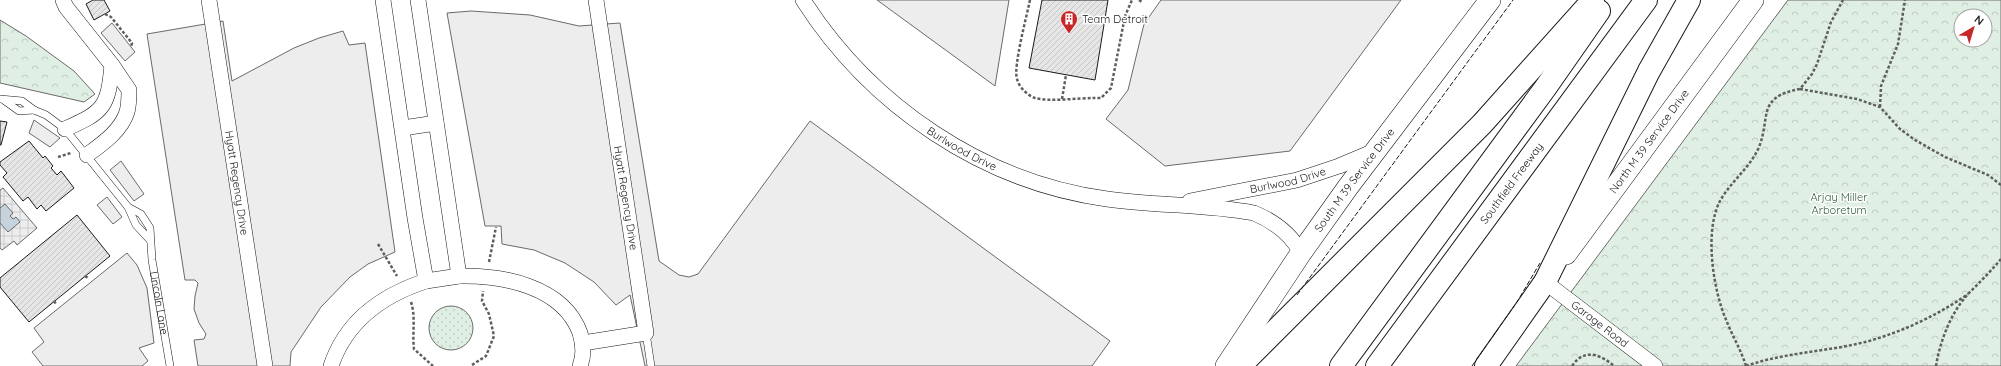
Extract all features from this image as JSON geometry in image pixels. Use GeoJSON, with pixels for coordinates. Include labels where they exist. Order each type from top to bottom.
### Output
{"type":"FeatureCollection","features":[{"type":"Feature","properties":{"kind":"main road","name":"South M 39 Service Drive"},"geometry":{"type":"LineString","coordinates":[[1226,366],[1301,253],[1375,151],[1490,0]]}},
{"type":"Feature","properties":{"kind":"main road"},"geometry":{"type":"LineString","coordinates":[[1240,366],[1446,162],[1504,100],[1593,0]]}},
{"type":"Feature","properties":{"kind":"main road"},"geometry":{"type":"LineString","coordinates":[[1341,366],[1542,93],[1606,0]]}},
{"type":"Feature","properties":{"kind":"main road","name":"Southfield Freeway"},"geometry":{"type":"LineString","coordinates":[[1377,366],[1646,0]]}},
{"type":"Feature","properties":{"kind":"main road"},"geometry":{"type":"LineString","coordinates":[[1486,366],[1545,282],[1649,72],[1688,0]]}},
{"type":"Feature","properties":{"kind":"main road","name":"North M 39 Service Drive"},"geometry":{"type":"LineString","coordinates":[[1545,282],[1754,0]]}},
{"type":"Feature","properties":{"kind":"street"},"geometry":{"type":"LineString","coordinates":[[63,0],[66,6],[112,64],[129,90],[127,112],[108,140],[87,155]]}},
{"type":"Feature","properties":{"kind":"street","name":"Hyatt Regency Drive"},"geometry":{"type":"LineString","coordinates":[[209,0],[265,366]]}},
{"type":"Feature","properties":{"kind":"street"},"geometry":{"type":"LineString","coordinates":[[384,0],[415,218],[426,281]]}},
{"type":"Feature","properties":{"kind":"street"},"geometry":{"type":"LineString","coordinates":[[418,0],[459,276]]}},
{"type":"Feature","properties":{"kind":"street","name":"Hyatt Regency Drive"},"geometry":{"type":"LineString","coordinates":[[596,0],[646,333]]}},
{"type":"Feature","properties":{"kind":"street","name":"Burlwood Drive"},"geometry":{"type":"LineString","coordinates":[[803,0],[832,42],[856,69],[884,95],[936,134],[968,153],[1020,176],[1070,192],[1106,199],[1174,204],[1254,213],[1263,217],[1291,238],[1301,253]]}},
{"type":"Feature","properties":{"kind":"street"},"geometry":{"type":"LineString","coordinates":[[65,129],[98,111],[106,100],[110,91],[112,64]]}},
{"type":"Feature","properties":{"kind":"street"},"geometry":{"type":"LineString","coordinates":[[403,128],[436,123]]}},
{"type":"Feature","properties":{"kind":"street","name":"Burlwood Drive"},"geometry":{"type":"LineString","coordinates":[[1174,204],[1297,180],[1339,166],[1375,151]]}},
{"type":"Feature","properties":{"kind":"street"},"geometry":{"type":"LineString","coordinates":[[331,366],[336,350],[349,330],[366,312],[382,301],[426,281],[459,276],[494,277],[514,281],[552,298],[568,312],[577,326],[583,343],[580,366]]}},
{"type":"Feature","properties":{"kind":"street","name":"Garage Road"},"geometry":{"type":"LineString","coordinates":[[1545,282],[1655,366]]}},
{"type":"Feature","properties":{"kind":"street"},"geometry":{"type":"LineString","coordinates":[[583,343],[646,333]]}},
{"type":"Feature","properties":{"kind":"lane","name":"Lincoln Lane"},"geometry":{"type":"LineString","coordinates":[[2,100],[22,101],[34,110],[46,115],[65,129],[128,207],[141,214],[146,221],[150,228],[152,260],[170,366]]}},
{"type":"Feature","properties":{"kind":"lane"},"geometry":{"type":"LineString","coordinates":[[646,333],[651,366]]}},
{"type":"Feature","properties":{"kind":"path"},"geometry":{"type":"LineString","coordinates":[[1030,0],[1017,65],[1016,78],[1023,90],[1034,98],[1062,99],[1101,98],[1111,88],[1125,16],[1132,0]]}},
{"type":"Feature","properties":{"kind":"path"},"geometry":{"type":"LineString","coordinates":[[1800,89],[1814,69],[1831,22],[1843,0]]}},
{"type":"Feature","properties":{"kind":"path"},"geometry":{"type":"LineString","coordinates":[[1880,106],[1881,86],[1898,44],[1905,0]]}},
{"type":"Feature","properties":{"kind":"path"},"geometry":{"type":"LineString","coordinates":[[105,14],[111,17],[132,43],[132,47]]}},
{"type":"Feature","properties":{"kind":"path"},"geometry":{"type":"LineString","coordinates":[[1062,99],[1066,75]]}},
{"type":"Feature","properties":{"kind":"path"},"geometry":{"type":"LineString","coordinates":[[1968,294],[1930,317],[1875,339],[1834,348],[1769,358],[1746,366],[1740,346],[1727,322],[1718,294],[1711,246],[1711,229],[1714,214],[1728,188],[1752,160],[1759,145],[1765,114],[1772,102],[1784,92],[1800,89],[1857,98],[1880,106],[1900,129],[1915,140],[1945,157],[1988,175],[2001,185]]}},
{"type":"Feature","properties":{"kind":"path"},"geometry":{"type":"LineString","coordinates":[[58,157],[71,152]]}},
{"type":"Feature","properties":{"kind":"path"},"geometry":{"type":"LineString","coordinates":[[489,265],[496,227]]}},
{"type":"Feature","properties":{"kind":"path"},"geometry":{"type":"LineString","coordinates":[[378,244],[400,280]]}},
{"type":"Feature","properties":{"kind":"path"},"geometry":{"type":"LineString","coordinates":[[1936,366],[1938,351],[1946,330],[1968,294],[2001,260]]}},
{"type":"Feature","properties":{"kind":"path"},"geometry":{"type":"LineString","coordinates":[[472,364],[486,356],[494,336],[489,314],[482,301],[484,285]]}},
{"type":"Feature","properties":{"kind":"path"},"geometry":{"type":"LineString","coordinates":[[410,297],[414,313],[412,331],[414,350],[433,366]]}},
{"type":"Feature","properties":{"kind":"path"},"geometry":{"type":"LineString","coordinates":[[1572,366],[1577,359],[1586,354],[1595,354],[1614,366]]}},
{"type":"Feature","properties":{"kind":"green space","name":"Arjay Miller Arboretum"},"geometry":{"type":"Polygon","coordinates":[[[1788,0],[2001,0],[2001,366],[1516,366],[1788,0]]]}},
{"type":"Feature","properties":{"kind":"green space"},"geometry":{"type":"Polygon","coordinates":[[[0,20],[26,36],[74,71],[95,94],[84,102],[0,83],[0,20]]]}},
{"type":"Feature","properties":{"kind":"green space"},"geometry":{"type":"Polygon","coordinates":[[[447,306],[455,306],[467,312],[473,324],[473,332],[467,344],[455,350],[447,350],[435,344],[429,332],[429,324],[435,312],[447,306]]]}},
{"type":"Feature","properties":{"kind":"shaded area"},"geometry":{"type":"Polygon","coordinates":[[[877,0],[1009,0],[995,86],[877,0]]]}},
{"type":"Feature","properties":{"kind":"shaded area"},"geometry":{"type":"Polygon","coordinates":[[[1161,0],[1401,0],[1290,151],[1165,166],[1106,119],[1128,90],[1144,24],[1161,0]]]}},
{"type":"Feature","properties":{"kind":"shaded area"},"geometry":{"type":"Polygon","coordinates":[[[471,11],[530,15],[579,26],[620,23],[659,261],[679,275],[689,277],[698,274],[810,121],[1110,341],[1092,366],[645,366],[630,295],[616,305],[594,282],[565,263],[534,250],[502,244],[501,226],[485,226],[447,13],[471,11]]]}},
{"type":"Feature","properties":{"kind":"shaded area"},"geometry":{"type":"Polygon","coordinates":[[[223,21],[232,81],[294,48],[319,38],[343,31],[349,45],[365,43],[395,252],[368,264],[350,277],[321,307],[291,352],[290,366],[198,366],[194,340],[204,339],[206,334],[199,323],[194,309],[198,283],[195,280],[185,280],[147,34],[223,21]]]}},
{"type":"Feature","properties":{"kind":"shaded area"},"geometry":{"type":"Polygon","coordinates":[[[112,23],[135,52],[125,61],[101,33],[112,23]]]}},
{"type":"Feature","properties":{"kind":"shaded area"},"geometry":{"type":"Polygon","coordinates":[[[34,120],[60,138],[50,147],[29,133],[34,120]]]}},
{"type":"Feature","properties":{"kind":"shaded area"},"geometry":{"type":"Polygon","coordinates":[[[121,161],[144,194],[134,201],[110,170],[121,161]]]}},
{"type":"Feature","properties":{"kind":"shaded area"},"geometry":{"type":"Polygon","coordinates":[[[3,188],[37,228],[17,245],[14,241],[2,250],[0,248],[0,190],[3,188]]]}},
{"type":"Feature","properties":{"kind":"shaded area"},"geometry":{"type":"Polygon","coordinates":[[[107,197],[122,217],[113,224],[97,205],[107,197]]]}},
{"type":"Feature","properties":{"kind":"shaded area"},"geometry":{"type":"Polygon","coordinates":[[[5,204],[13,213],[10,216],[13,219],[16,217],[20,222],[8,232],[0,223],[0,208],[5,204]]]}},
{"type":"Feature","properties":{"kind":"shaded area"},"geometry":{"type":"Polygon","coordinates":[[[127,253],[137,265],[147,288],[154,343],[139,348],[148,361],[142,366],[43,366],[32,352],[44,342],[34,328],[127,253]]]}},
{"type":"Feature","properties":{"kind":"building"},"geometry":{"type":"Polygon","coordinates":[[[93,0],[104,0],[110,11],[94,20],[86,4],[93,0]]]}},
{"type":"Feature","properties":{"kind":"building","name":"Team Detroit"},"geometry":{"type":"Polygon","coordinates":[[[1042,0],[1108,0],[1095,80],[1029,68],[1042,0]]]}},
{"type":"Feature","properties":{"kind":"building"},"geometry":{"type":"Polygon","coordinates":[[[0,121],[7,122],[1,145],[0,145],[0,121]]]}},
{"type":"Feature","properties":{"kind":"building"},"geometry":{"type":"Polygon","coordinates":[[[29,141],[43,158],[45,156],[53,166],[51,168],[57,175],[61,171],[74,188],[46,211],[41,205],[37,209],[28,197],[23,201],[3,177],[7,173],[0,165],[0,162],[29,141]]]}},
{"type":"Feature","properties":{"kind":"building"},"geometry":{"type":"Polygon","coordinates":[[[77,215],[110,256],[29,322],[0,287],[0,278],[77,215]]]}},
{"type":"Feature","properties":{"kind":"fence"},"geometry":{"type":"LineString","coordinates":[[1297,295],[1513,0]]}},
{"type":"Feature","properties":{"kind":"fence"},"geometry":{"type":"LineString","coordinates":[[1472,366],[1517,302],[1540,263]]}},
{"type":"Feature","properties":{"kind":"place","name":"Team Detroit"},"geometry":{"type":"Point","coordinates":[1069,34]}}]}
